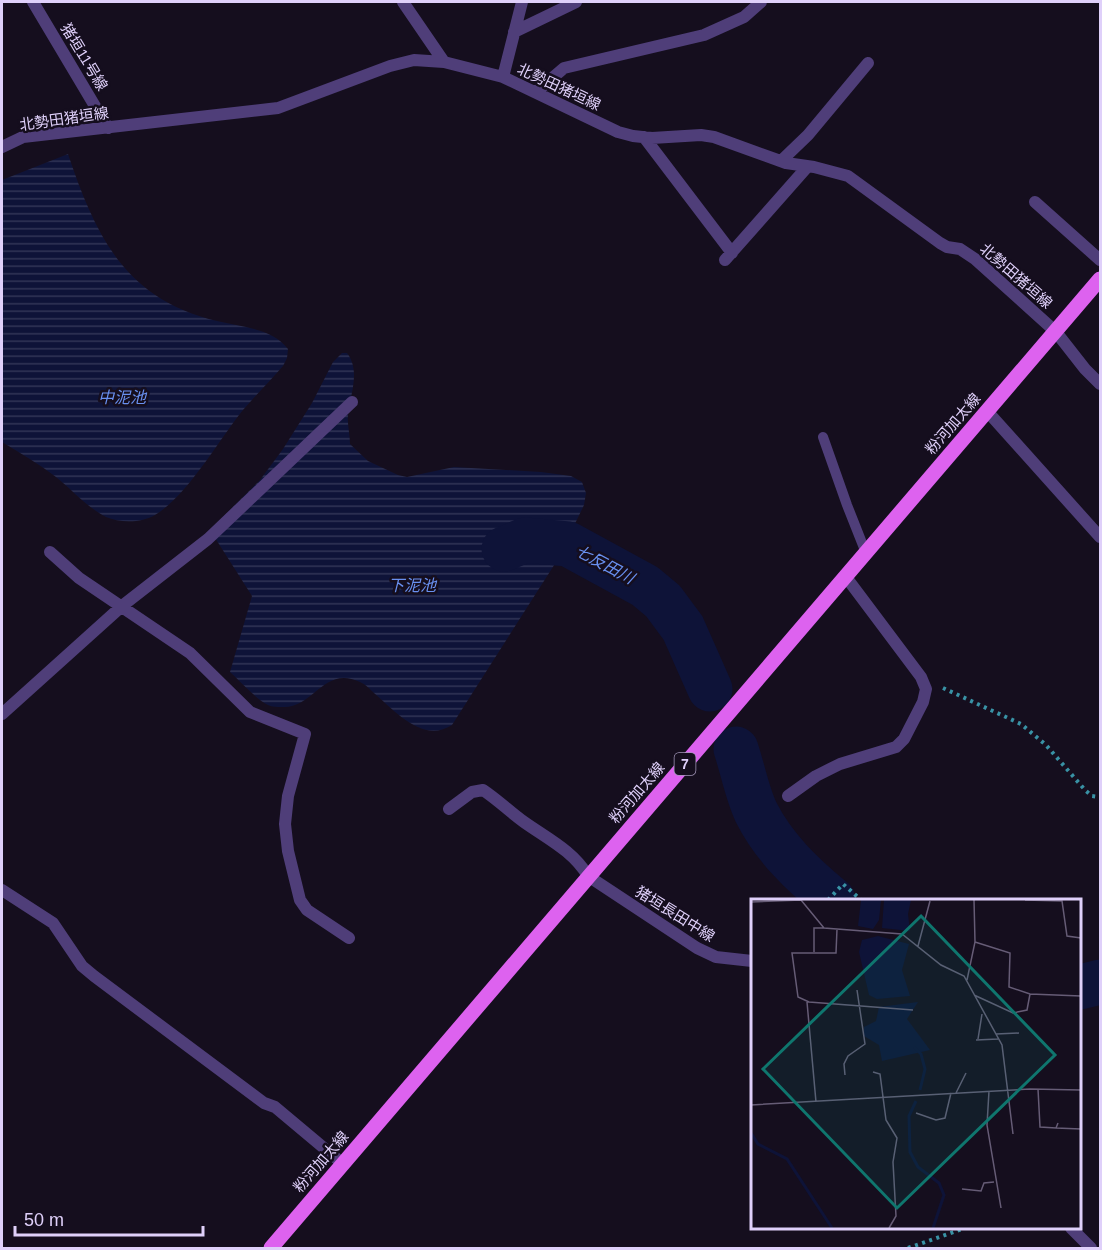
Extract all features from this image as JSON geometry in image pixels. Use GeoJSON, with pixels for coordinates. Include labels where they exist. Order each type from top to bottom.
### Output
{"type":"FeatureCollection","features":[{"type":"Feature","properties":{"kind":"main road","name":"粉河加太線"},"geometry":{"type":"LineString","coordinates":[[271,1248],[1101,279]]}},
{"type":"Feature","properties":{"kind":"street","name":"猪垣11号線"},"geometry":{"type":"LineString","coordinates":[[33,2],[108,128]]}},
{"type":"Feature","properties":{"kind":"street"},"geometry":{"type":"LineString","coordinates":[[404,2],[444,62]]}},
{"type":"Feature","properties":{"kind":"street"},"geometry":{"type":"LineString","coordinates":[[503,77],[522,2]]}},
{"type":"Feature","properties":{"kind":"street"},"geometry":{"type":"LineString","coordinates":[[514,32],[576,2]]}},
{"type":"Feature","properties":{"kind":"street"},"geometry":{"type":"LineString","coordinates":[[536,92],[564,68],[704,35],[744,17],[761,2]]}},
{"type":"Feature","properties":{"kind":"street","name":"北勢田猪垣線"},"geometry":{"type":"LineString","coordinates":[[2,147],[23,137],[278,108],[390,66],[414,60],[444,62],[503,77],[618,132],[644,137],[701,135],[714,137],[781,160],[848,176],[940,243],[964,251],[1056,332],[1085,369],[1101,384]]}},
{"type":"Feature","properties":{"kind":"street"},"geometry":{"type":"LineString","coordinates":[[781,160],[808,135],[868,63]]}},
{"type":"Feature","properties":{"kind":"street"},"geometry":{"type":"LineString","coordinates":[[644,137],[728,256],[808,166]]}},
{"type":"Feature","properties":{"kind":"street"},"geometry":{"type":"LineString","coordinates":[[1035,202],[1101,260]]}},
{"type":"Feature","properties":{"kind":"street"},"geometry":{"type":"LineString","coordinates":[[2,714],[122,606],[208,539],[352,402]]}},
{"type":"Feature","properties":{"kind":"street"},"geometry":{"type":"LineString","coordinates":[[987,411],[1101,537]]}},
{"type":"Feature","properties":{"kind":"street"},"geometry":{"type":"LineString","coordinates":[[50,552],[79,578],[190,653],[250,712],[305,734],[288,796],[285,824],[288,851],[300,900],[307,909],[349,938]]}},
{"type":"Feature","properties":{"kind":"street"},"geometry":{"type":"LineString","coordinates":[[788,796],[816,776],[840,765],[896,747],[904,739],[923,702],[926,689],[921,677],[846,577]]}},
{"type":"Feature","properties":{"kind":"street","name":"猪垣長田中線"},"geometry":{"type":"LineString","coordinates":[[449,808],[472,792],[483,790],[525,823],[570,852],[588,876],[697,948],[716,957],[751,961]]}},
{"type":"Feature","properties":{"kind":"street"},"geometry":{"type":"LineString","coordinates":[[2,890],[52,923],[82,966],[94,976],[264,1103],[275,1107],[343,1164]]}},
{"type":"Feature","properties":{"kind":"street"},"geometry":{"type":"LineString","coordinates":[[1073,1229],[1091,1248]]}},
{"type":"Feature","properties":{"kind":"lane"},"geometry":{"type":"LineString","coordinates":[[823,436],[866,553]]}},
{"type":"Feature","properties":{"kind":"path"},"geometry":{"type":"LineString","coordinates":[[921,677],[1021,724],[1046,745],[1085,790],[1092,796],[1101,797]]}},
{"type":"Feature","properties":{"kind":"path"},"geometry":{"type":"LineString","coordinates":[[829,899],[843,884],[860,899]]}},
{"type":"Feature","properties":{"kind":"path"},"geometry":{"type":"LineString","coordinates":[[908,1248],[960,1229]]}},
{"type":"Feature","properties":{"kind":"water","name":"中泥池"},"geometry":{"type":"Polygon","coordinates":[[[68,154],[90,212],[103,238],[118,260],[137,280],[159,297],[185,311],[265,332],[288,349],[283,366],[243,410],[191,481],[167,506],[144,520],[124,521],[106,517],[50,472],[2,442],[2,180],[68,154]]]}},
{"type":"Feature","properties":{"kind":"water","name":"下泥池"},"geometry":{"type":"Polygon","coordinates":[[[342,353],[347,353],[351,360],[354,375],[348,418],[350,444],[368,461],[407,477],[454,467],[571,476],[582,482],[586,493],[584,505],[558,559],[452,725],[441,730],[431,731],[410,723],[366,685],[347,678],[327,683],[293,706],[277,707],[268,705],[259,699],[230,672],[252,596],[210,530],[260,480],[312,403],[333,362],[342,353]]]}},
{"type":"Feature","properties":{"kind":"waterway","name":"七反田川"},"geometry":{"type":"LineString","coordinates":[[504,549],[525,540],[568,544],[645,586],[663,601],[683,628],[710,689]]}},
{"type":"Feature","properties":{"kind":"waterway","name":"七反田川"},"geometry":{"type":"LineString","coordinates":[[736,749],[750,797],[763,825],[790,860],[832,899]]}},
{"type":"Feature","properties":{"kind":"waterway","name":"七反田川"},"geometry":{"type":"LineString","coordinates":[[1081,987],[1100,982]]}}]}
